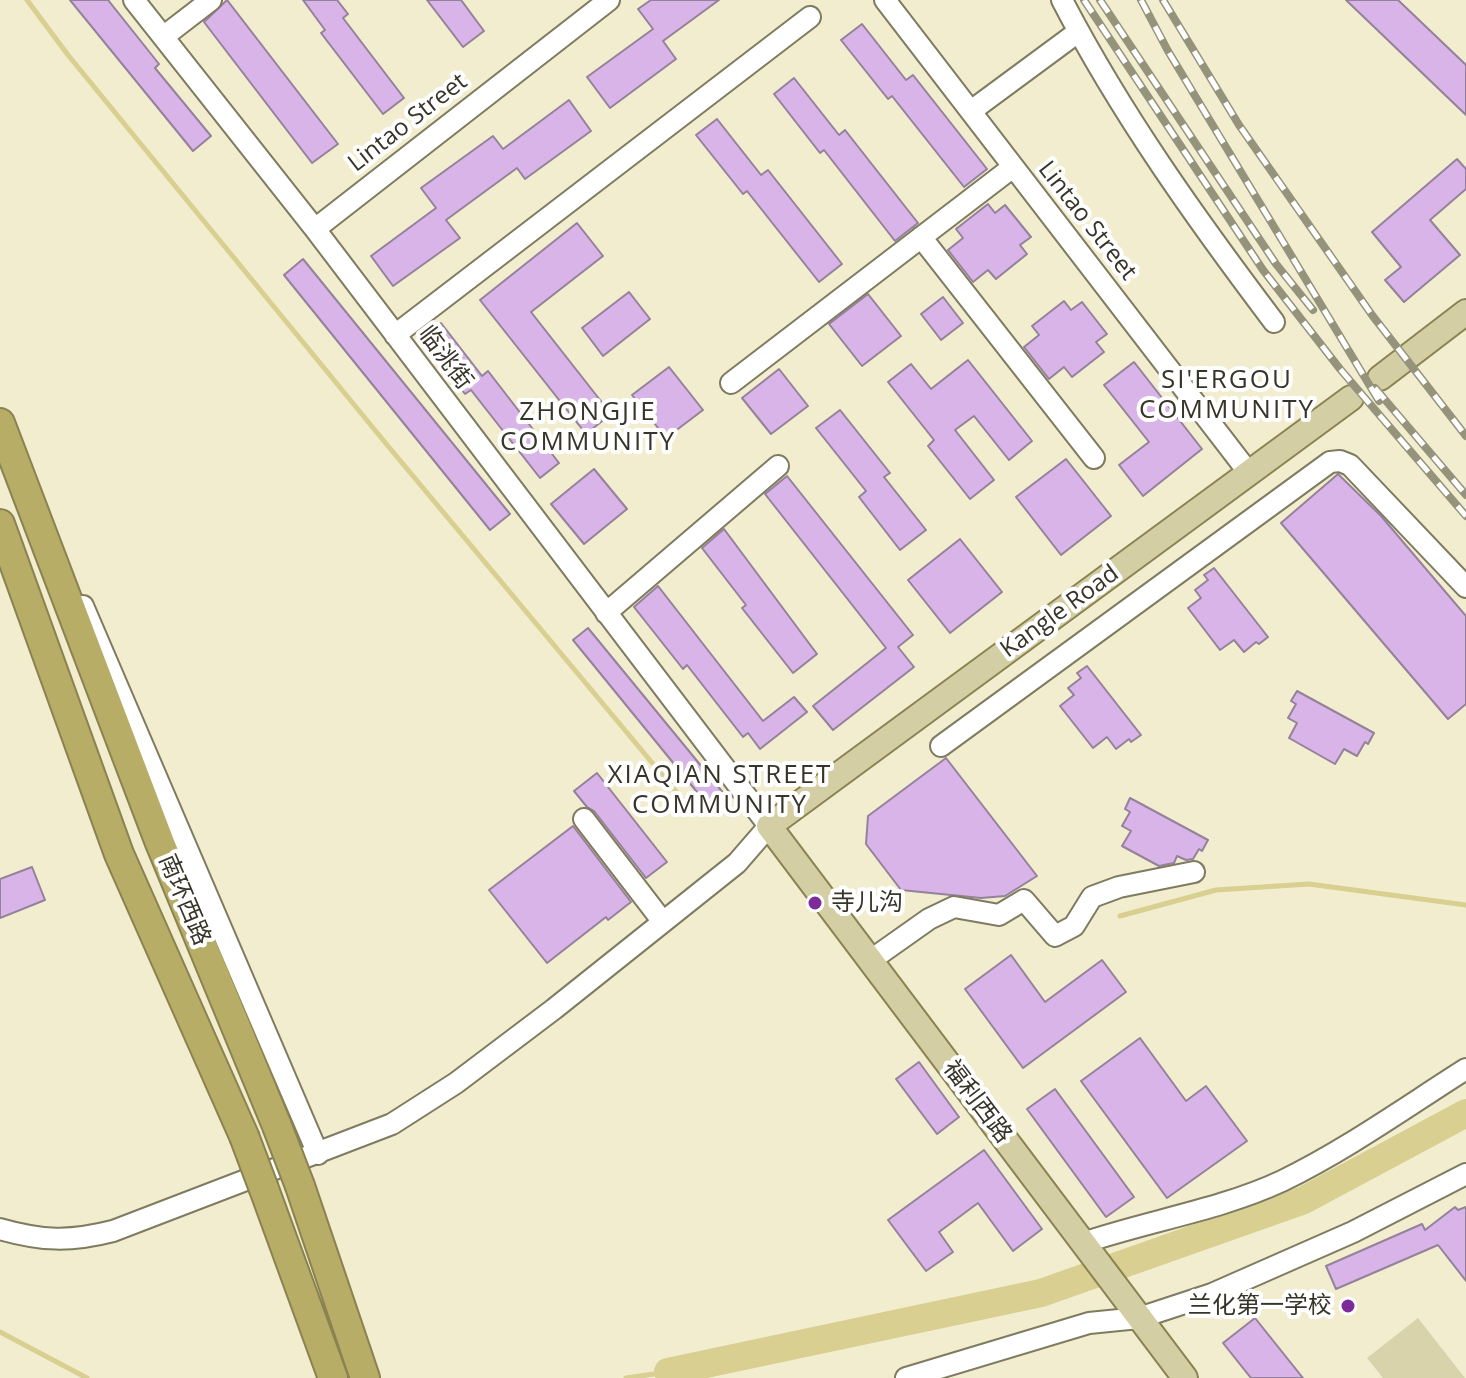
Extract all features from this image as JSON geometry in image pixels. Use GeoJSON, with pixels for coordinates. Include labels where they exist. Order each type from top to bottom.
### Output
{"type":"FeatureCollection","features":[{"type":"Feature","properties":{"kind":"highway","name":"南环西路"},"geometry":{"type":"LineString","coordinates":[[0,423],[160,843],[300,1186],[361,1368]]}},
{"type":"Feature","properties":{"kind":"highway","name":"南环西路"},"geometry":{"type":"LineString","coordinates":[[0,524],[119,854],[244,1136],[330,1370]]}},
{"type":"Feature","properties":{"kind":"main road"},"geometry":{"type":"LineString","coordinates":[[1380,378],[1466,312]]}},
{"type":"Feature","properties":{"kind":"main road","name":"Kangle Road"},"geometry":{"type":"LineString","coordinates":[[769,826],[1351,398]]}},
{"type":"Feature","properties":{"kind":"main road","name":"福利西路"},"geometry":{"type":"LineString","coordinates":[[769,826],[1185,1378]]}},
{"type":"Feature","properties":{"kind":"street","name":"临洮街"},"geometry":{"type":"LineString","coordinates":[[134,0],[315,229],[769,826]]}},
{"type":"Feature","properties":{"kind":"street"},"geometry":{"type":"LineString","coordinates":[[163,37],[211,0]]}},
{"type":"Feature","properties":{"kind":"street","name":"Lintao Street"},"geometry":{"type":"LineString","coordinates":[[315,229],[609,0]]}},
{"type":"Feature","properties":{"kind":"street","name":"Lintao Street"},"geometry":{"type":"LineString","coordinates":[[885,0],[1249,473]]}},
{"type":"Feature","properties":{"kind":"street"},"geometry":{"type":"LineString","coordinates":[[1062,0],[1093,60],[1214,242],[1274,322]]}},
{"type":"Feature","properties":{"kind":"street"},"geometry":{"type":"LineString","coordinates":[[395,335],[810,17]]}},
{"type":"Feature","properties":{"kind":"street"},"geometry":{"type":"LineString","coordinates":[[971,111],[1078,32]]}},
{"type":"Feature","properties":{"kind":"street"},"geometry":{"type":"LineString","coordinates":[[731,383],[1013,167]]}},
{"type":"Feature","properties":{"kind":"street"},"geometry":{"type":"LineString","coordinates":[[921,237],[1094,458]]}},
{"type":"Feature","properties":{"kind":"street"},"geometry":{"type":"LineString","coordinates":[[941,746],[1330,462],[1340,461],[1350,465],[1466,587]]}},
{"type":"Feature","properties":{"kind":"street"},"geometry":{"type":"LineString","coordinates":[[606,613],[778,466]]}},
{"type":"Feature","properties":{"kind":"street"},"geometry":{"type":"LineString","coordinates":[[34,513],[69,572],[318,1154]]}},
{"type":"Feature","properties":{"kind":"street"},"geometry":{"type":"LineString","coordinates":[[584,819],[663,922]]}},
{"type":"Feature","properties":{"kind":"street"},"geometry":{"type":"LineString","coordinates":[[0,1229],[55,1240],[86,1238],[113,1231],[392,1124],[456,1083],[663,922],[737,863],[769,826]]}},
{"type":"Feature","properties":{"kind":"street"},"geometry":{"type":"LineString","coordinates":[[871,960],[929,919],[954,907],[999,915],[1024,900],[1055,936],[1074,926],[1092,897],[1119,887],[1194,872]]}},
{"type":"Feature","properties":{"kind":"street"},"geometry":{"type":"LineString","coordinates":[[1086,1247],[1281,1181],[1333,1153],[1466,1069]]}},
{"type":"Feature","properties":{"kind":"street"},"geometry":{"type":"LineString","coordinates":[[906,1378],[1263,1274],[1466,1174]]}},
{"type":"Feature","properties":{"kind":"shaded area"},"geometry":{"type":"Polygon","coordinates":[[[1418,1318],[1465,1378],[1383,1378],[1367,1358],[1418,1318]]]}},
{"type":"Feature","properties":{"kind":"building"},"geometry":{"type":"Polygon","coordinates":[[[70,0],[108,0],[159,64],[155,68],[211,136],[193,151],[70,0]]]}},
{"type":"Feature","properties":{"kind":"building"},"geometry":{"type":"Polygon","coordinates":[[[227,0],[338,144],[312,163],[204,22],[227,0]]]}},
{"type":"Feature","properties":{"kind":"building"},"geometry":{"type":"Polygon","coordinates":[[[303,0],[337,0],[348,14],[343,18],[404,98],[383,114],[321,33],[325,30],[303,0]]]}},
{"type":"Feature","properties":{"kind":"building"},"geometry":{"type":"Polygon","coordinates":[[[427,0],[461,0],[484,31],[463,47],[427,0]]]}},
{"type":"Feature","properties":{"kind":"building"},"geometry":{"type":"Polygon","coordinates":[[[651,0],[719,0],[663,41],[676,59],[610,108],[587,77],[653,29],[638,9],[651,0]]]}},
{"type":"Feature","properties":{"kind":"building"},"geometry":{"type":"Polygon","coordinates":[[[1346,0],[1398,0],[1466,65],[1466,115],[1346,0]]]}},
{"type":"Feature","properties":{"kind":"building"},"geometry":{"type":"Polygon","coordinates":[[[862,24],[906,80],[913,75],[987,169],[964,187],[892,96],[888,99],[841,40],[862,24]]]}},
{"type":"Feature","properties":{"kind":"building"},"geometry":{"type":"Polygon","coordinates":[[[794,78],[839,135],[845,130],[918,223],[895,241],[824,150],[820,153],[774,94],[794,78]]]}},
{"type":"Feature","properties":{"kind":"building"},"geometry":{"type":"Polygon","coordinates":[[[569,100],[591,131],[525,179],[517,168],[446,220],[460,238],[393,286],[371,256],[436,208],[421,188],[493,136],[503,149],[569,100]]]}},
{"type":"Feature","properties":{"kind":"building"},"geometry":{"type":"Polygon","coordinates":[[[717,119],[761,175],[768,170],[842,264],[819,282],[747,191],[743,194],[696,135],[717,119]]]}},
{"type":"Feature","properties":{"kind":"building"},"geometry":{"type":"Polygon","coordinates":[[[1457,159],[1466,169],[1466,189],[1430,220],[1460,255],[1404,302],[1385,280],[1401,267],[1372,232],[1457,159]]]}},
{"type":"Feature","properties":{"kind":"building"},"geometry":{"type":"Polygon","coordinates":[[[988,204],[995,213],[1005,205],[1031,237],[1020,245],[1027,254],[996,279],[988,270],[973,282],[948,250],[963,238],[956,229],[988,204]]]}},
{"type":"Feature","properties":{"kind":"building"},"geometry":{"type":"Polygon","coordinates":[[[577,223],[603,256],[531,312],[611,414],[586,434],[480,300],[577,223]]]}},
{"type":"Feature","properties":{"kind":"building"},"geometry":{"type":"Polygon","coordinates":[[[303,259],[510,514],[490,530],[284,275],[303,259]]]}},
{"type":"Feature","properties":{"kind":"building"},"geometry":{"type":"Polygon","coordinates":[[[629,292],[650,319],[603,356],[582,328],[629,292]]]}},
{"type":"Feature","properties":{"kind":"building"},"geometry":{"type":"Polygon","coordinates":[[[868,294],[901,336],[862,366],[829,324],[868,294]]]}},
{"type":"Feature","properties":{"kind":"building"},"geometry":{"type":"Polygon","coordinates":[[[943,297],[963,323],[941,340],[921,314],[943,297]]]}},
{"type":"Feature","properties":{"kind":"building"},"geometry":{"type":"Polygon","coordinates":[[[1064,301],[1071,310],[1082,302],[1107,334],[1096,342],[1104,352],[1072,377],[1064,367],[1049,379],[1024,347],[1039,335],[1032,326],[1064,301]]]}},
{"type":"Feature","properties":{"kind":"building"},"geometry":{"type":"Polygon","coordinates":[[[441,323],[482,376],[488,371],[559,463],[540,478],[471,390],[465,394],[421,338],[441,323]]]}},
{"type":"Feature","properties":{"kind":"building"},"geometry":{"type":"Polygon","coordinates":[[[968,360],[1032,441],[1009,460],[974,416],[955,430],[994,480],[970,499],[928,446],[934,440],[888,382],[911,364],[931,389],[968,360]]]}},
{"type":"Feature","properties":{"kind":"building"},"geometry":{"type":"Polygon","coordinates":[[[1134,362],[1202,449],[1143,496],[1119,465],[1149,442],[1104,385],[1134,362]]]}},
{"type":"Feature","properties":{"kind":"building"},"geometry":{"type":"Polygon","coordinates":[[[669,367],[703,410],[666,438],[632,395],[669,367]]]}},
{"type":"Feature","properties":{"kind":"building"},"geometry":{"type":"Polygon","coordinates":[[[779,369],[808,406],[771,434],[742,398],[779,369]]]}},
{"type":"Feature","properties":{"kind":"building"},"geometry":{"type":"Polygon","coordinates":[[[840,410],[890,473],[884,477],[926,530],[900,550],[859,497],[866,491],[816,428],[840,410]]]}},
{"type":"Feature","properties":{"kind":"building"},"geometry":{"type":"Polygon","coordinates":[[[1066,459],[1111,516],[1061,555],[1016,497],[1066,459]]]}},
{"type":"Feature","properties":{"kind":"building"},"geometry":{"type":"Polygon","coordinates":[[[594,469],[627,509],[584,544],[551,504],[594,469]]]}},
{"type":"Feature","properties":{"kind":"building"},"geometry":{"type":"Polygon","coordinates":[[[1338,474],[1381,516],[1466,616],[1466,704],[1448,719],[1281,523],[1338,474]]]}},
{"type":"Feature","properties":{"kind":"building"},"geometry":{"type":"Polygon","coordinates":[[[787,476],[913,635],[898,647],[914,667],[833,730],[813,706],[886,648],[765,494],[787,476]]]}},
{"type":"Feature","properties":{"kind":"building"},"geometry":{"type":"Polygon","coordinates":[[[724,529],[817,654],[793,673],[742,608],[746,605],[702,548],[724,529]]]}},
{"type":"Feature","properties":{"kind":"building"},"geometry":{"type":"Polygon","coordinates":[[[960,539],[1002,592],[950,633],[908,580],[960,539]]]}},
{"type":"Feature","properties":{"kind":"building"},"geometry":{"type":"Polygon","coordinates":[[[1214,568],[1268,637],[1244,652],[1234,640],[1220,650],[1188,608],[1201,598],[1195,590],[1208,580],[1204,575],[1214,568]]]}},
{"type":"Feature","properties":{"kind":"building"},"geometry":{"type":"Polygon","coordinates":[[[658,586],[763,721],[794,697],[807,712],[760,749],[748,733],[743,737],[687,665],[683,669],[634,607],[658,586]]]}},
{"type":"Feature","properties":{"kind":"building"},"geometry":{"type":"Polygon","coordinates":[[[588,628],[725,795],[710,808],[573,640],[588,628]]]}},
{"type":"Feature","properties":{"kind":"building"},"geometry":{"type":"Polygon","coordinates":[[[1087,666],[1141,735],[1116,749],[1107,737],[1093,748],[1060,706],[1074,695],[1068,688],[1081,678],[1077,673],[1087,666]]]}},
{"type":"Feature","properties":{"kind":"building"},"geometry":{"type":"Polygon","coordinates":[[[1297,691],[1374,733],[1368,744],[1365,742],[1357,756],[1344,749],[1335,764],[1289,738],[1297,723],[1288,718],[1296,704],[1291,701],[1297,691]]]}},
{"type":"Feature","properties":{"kind":"building"},"geometry":{"type":"Polygon","coordinates":[[[946,758],[1037,876],[1005,896],[981,898],[901,890],[866,844],[868,816],[946,758]]]}},
{"type":"Feature","properties":{"kind":"building"},"geometry":{"type":"Polygon","coordinates":[[[597,773],[667,862],[646,878],[594,811],[574,791],[597,773]]]}},
{"type":"Feature","properties":{"kind":"building"},"geometry":{"type":"Polygon","coordinates":[[[1130,798],[1208,840],[1202,851],[1199,849],[1193,859],[1177,856],[1174,863],[1159,866],[1122,846],[1131,831],[1122,826],[1130,812],[1125,809],[1130,798]]]}},
{"type":"Feature","properties":{"kind":"building"},"geometry":{"type":"Polygon","coordinates":[[[573,826],[631,902],[608,920],[606,917],[547,963],[489,890],[573,826]]]}},
{"type":"Feature","properties":{"kind":"building"},"geometry":{"type":"Polygon","coordinates":[[[32,867],[45,900],[0,918],[0,879],[32,867]]]}},
{"type":"Feature","properties":{"kind":"building"},"geometry":{"type":"Polygon","coordinates":[[[1011,955],[1045,1002],[1102,960],[1126,992],[1023,1068],[965,989],[1011,955]]]}},
{"type":"Feature","properties":{"kind":"building"},"geometry":{"type":"Polygon","coordinates":[[[1140,1038],[1186,1101],[1206,1086],[1247,1141],[1167,1198],[1081,1081],[1140,1038]]]}},
{"type":"Feature","properties":{"kind":"building"},"geometry":{"type":"Polygon","coordinates":[[[919,1062],[959,1117],[937,1134],[896,1079],[919,1062]]]}},
{"type":"Feature","properties":{"kind":"building"},"geometry":{"type":"Polygon","coordinates":[[[1055,1089],[1134,1197],[1106,1217],[1027,1109],[1055,1089]]]}},
{"type":"Feature","properties":{"kind":"building"},"geometry":{"type":"Polygon","coordinates":[[[984,1150],[1042,1229],[1013,1251],[978,1203],[939,1232],[953,1252],[926,1271],[888,1220],[984,1150]]]}},
{"type":"Feature","properties":{"kind":"building"},"geometry":{"type":"Polygon","coordinates":[[[1455,1207],[1458,1210],[1466,1207],[1466,1281],[1438,1245],[1336,1289],[1326,1266],[1422,1224],[1425,1230],[1455,1207]]]}},
{"type":"Feature","properties":{"kind":"building"},"geometry":{"type":"Polygon","coordinates":[[[1255,1318],[1303,1378],[1251,1378],[1223,1343],[1255,1318]]]}},
{"type":"Feature","properties":{"kind":"waterway"},"geometry":{"type":"LineString","coordinates":[[27,0],[68,55],[383,440],[694,813]]}},
{"type":"Feature","properties":{"kind":"waterway"},"geometry":{"type":"LineString","coordinates":[[1120,916],[1216,890],[1309,884],[1466,905]]}},
{"type":"Feature","properties":{"kind":"waterway","name":"寺儿沟"},"geometry":{"type":"LineString","coordinates":[[668,1372],[1041,1293],[1304,1200],[1466,1113]]}},
{"type":"Feature","properties":{"kind":"waterway","name":"寺儿沟"},"geometry":{"type":"LineString","coordinates":[[0,1332],[87,1378]]}},
{"type":"Feature","properties":{"kind":"waterway","name":"寺儿沟"},"geometry":{"type":"LineString","coordinates":[[626,1378],[668,1372]]}},
{"type":"Feature","properties":{"kind":"railway"},"geometry":{"type":"LineString","coordinates":[[1084,0],[1263,270],[1340,369],[1466,516]]}},
{"type":"Feature","properties":{"kind":"railway"},"geometry":{"type":"LineString","coordinates":[[1100,0],[1276,264],[1313,310]]}},
{"type":"Feature","properties":{"kind":"railway"},"geometry":{"type":"LineString","coordinates":[[1141,0],[1168,51],[1379,401]]}},
{"type":"Feature","properties":{"kind":"railway"},"geometry":{"type":"LineString","coordinates":[[1163,0],[1239,125],[1372,315],[1466,436]]}},
{"type":"Feature","properties":{"kind":"railway"},"geometry":{"type":"LineString","coordinates":[[1375,388],[1466,495]]}},
{"type":"Feature","properties":{"kind":"place","name":"寺儿沟"},"geometry":{"type":"Point","coordinates":[815,903]}},
{"type":"Feature","properties":{"kind":"place","name":"兰化第一学校"},"geometry":{"type":"Point","coordinates":[1348,1306]}},
{"type":"Feature","properties":{"kind":"district","name":"SI'ERGOU COMMUNITY"},"geometry":{"type":"Point","coordinates":[1227,396]}},
{"type":"Feature","properties":{"kind":"district","name":"ZHONGJIE COMMUNITY"},"geometry":{"type":"Point","coordinates":[588,428]}},
{"type":"Feature","properties":{"kind":"district","name":"XIAQIAN STREET COMMUNITY"},"geometry":{"type":"Point","coordinates":[720,791]}}]}
